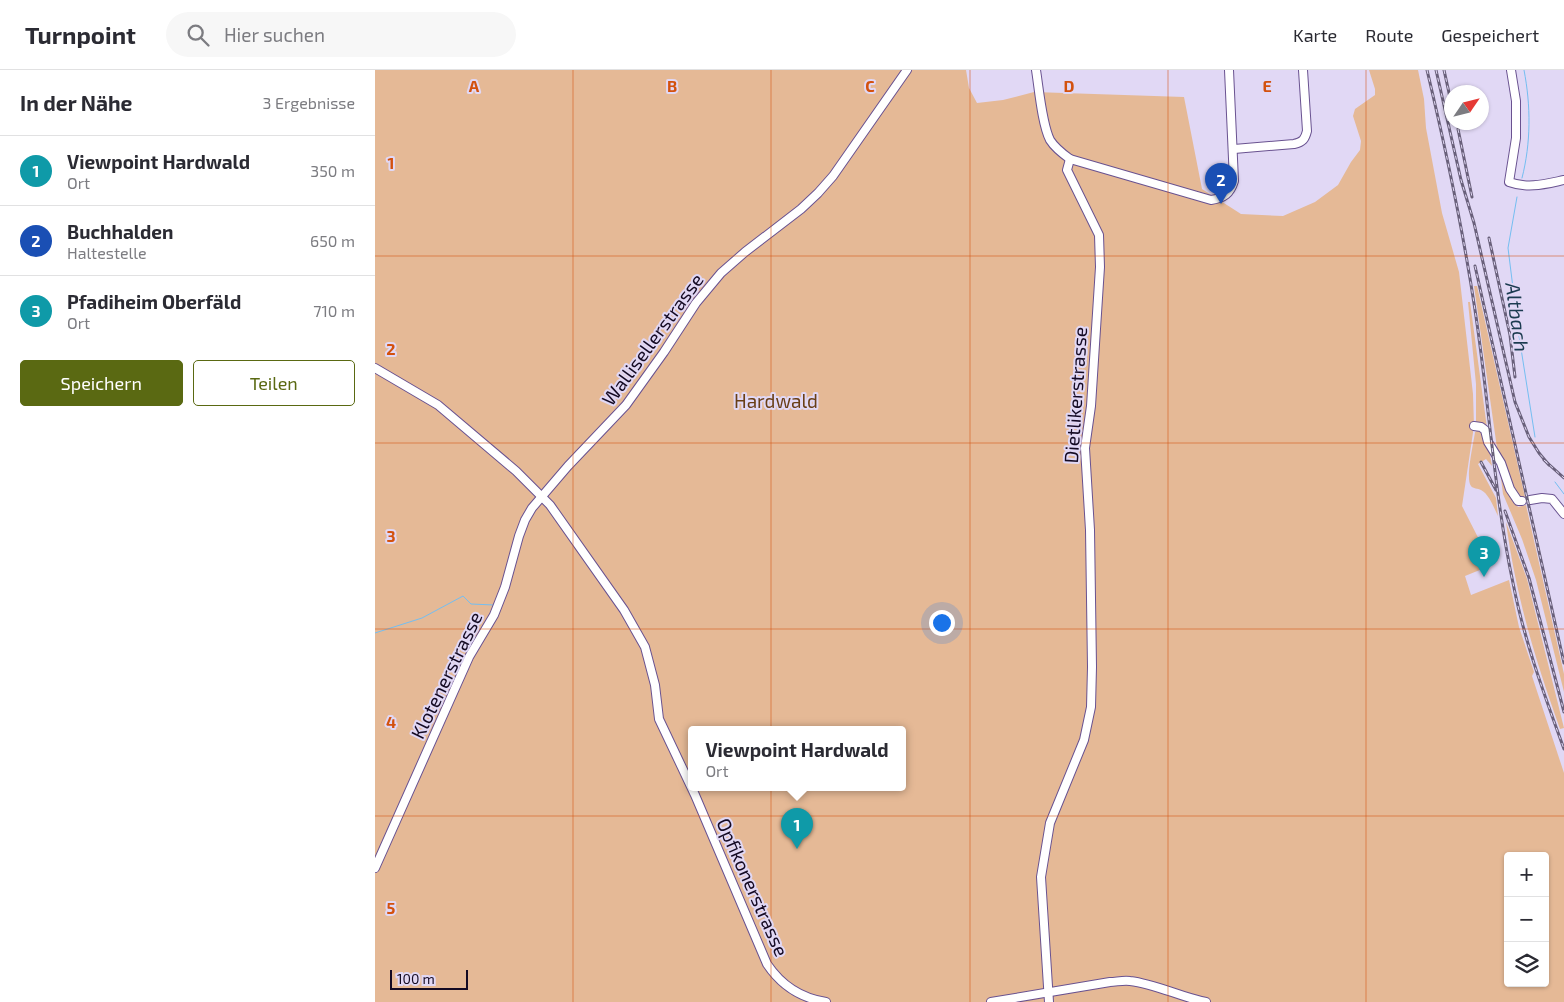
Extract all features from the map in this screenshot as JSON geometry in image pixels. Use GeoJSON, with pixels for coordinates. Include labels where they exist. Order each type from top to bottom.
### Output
{"type":"FeatureCollection","features":[{"type":"Feature","properties":{"kind":"street","name":"Wallisellerstrasse"},"geometry":{"type":"LineString","coordinates":[[542,497],[568,466],[626,405],[648,376],[696,303],[721,273],[801,209],[833,176],[907,70]]}},
{"type":"Feature","properties":{"kind":"street"},"geometry":{"type":"LineString","coordinates":[[1036,70],[1049,136],[1059,150],[1070,159],[1211,200],[1229,193],[1234,181],[1229,70]]}},
{"type":"Feature","properties":{"kind":"street"},"geometry":{"type":"LineString","coordinates":[[1234,149],[1301,143],[1305,138],[1307,130],[1303,70]]}},
{"type":"Feature","properties":{"kind":"street"},"geometry":{"type":"LineString","coordinates":[[1511,70],[1516,101],[1516,138],[1509,182],[1526,186],[1564,180]]}},
{"type":"Feature","properties":{"kind":"street","name":"Dietlikerstrasse"},"geometry":{"type":"LineString","coordinates":[[1049,992],[1041,877],[1050,823],[1084,740],[1091,707],[1091,530],[1085,448],[1091,406],[1100,267],[1099,235],[1067,170],[1070,159]]}},
{"type":"Feature","properties":{"kind":"street","name":"Opfikonerstrasse"},"geometry":{"type":"LineString","coordinates":[[375,368],[438,405],[516,471],[550,505],[624,610],[645,647],[655,685],[659,718],[688,780]]}},
{"type":"Feature","properties":{"kind":"street"},"geometry":{"type":"LineString","coordinates":[[1474,426],[1485,430],[1488,442],[1502,465],[1511,492],[1518,501],[1549,498],[1564,514]]}},
{"type":"Feature","properties":{"kind":"street","name":"Klotenerstrasse"},"geometry":{"type":"LineString","coordinates":[[375,868],[469,657],[494,615],[505,587],[525,520],[542,497]]}},
{"type":"Feature","properties":{"kind":"street","name":"Opfikonerstrasse"},"geometry":{"type":"LineString","coordinates":[[693,791],[767,964],[783,984],[804,996],[826,1002]]}},
{"type":"Feature","properties":{"kind":"street"},"geometry":{"type":"LineString","coordinates":[[991,1002],[1129,981],[1188,999],[1206,1002]]}},
{"type":"Feature","properties":{"kind":"street"},"geometry":{"type":"LineString","coordinates":[[1049,992],[1049,1002]]}},
{"type":"Feature","properties":{"kind":"green space","name":"Hardwald"},"geometry":{"type":"Polygon","coordinates":[[[375,70],[966,70],[969,88],[977,103],[1003,100],[1034,92],[1184,97],[1202,189],[1241,214],[1283,216],[1315,202],[1338,185],[1360,150],[1361,141],[1353,116],[1355,109],[1375,95],[1369,70],[1418,70],[1424,99],[1426,128],[1442,213],[1459,272],[1473,394],[1474,426],[1462,506],[1492,565],[1465,576],[1471,595],[1509,580],[1519,627],[1534,672],[1532,676],[1564,773],[1564,1002],[375,1002],[375,70]]]}},
{"type":"Feature","properties":{"kind":"green space"},"geometry":{"type":"Polygon","coordinates":[[[1474,286],[1477,286],[1525,497],[1522,499],[1513,491],[1498,455],[1474,286]]]}},
{"type":"Feature","properties":{"kind":"green space"},"geometry":{"type":"Polygon","coordinates":[[[1468,302],[1470,302],[1487,428],[1476,422],[1476,384],[1468,302]]]}},
{"type":"Feature","properties":{"kind":"green space"},"geometry":{"type":"Polygon","coordinates":[[[1480,429],[1489,449],[1492,466],[1486,459],[1478,464],[1496,498],[1498,516],[1486,495],[1481,490],[1472,487],[1469,482],[1469,468],[1475,432],[1480,429]]]}},
{"type":"Feature","properties":{"kind":"green space"},"geometry":{"type":"Polygon","coordinates":[[[1499,463],[1508,490],[1518,507],[1526,505],[1564,674],[1564,692],[1536,580],[1522,539],[1503,494],[1499,463]]]}},
{"type":"Feature","properties":{"kind":"green space"},"geometry":{"type":"Polygon","coordinates":[[[1506,522],[1527,579],[1564,728],[1560,729],[1527,627],[1515,576],[1506,522]]]}},
{"type":"Feature","properties":{"kind":"waterway","name":"Altbach"},"geometry":{"type":"LineString","coordinates":[[1522,178],[1529,124],[1524,70]]}},
{"type":"Feature","properties":{"kind":"waterway","name":"Altbach"},"geometry":{"type":"LineString","coordinates":[[1517,197],[1508,248],[1519,336],[1535,437]]}},
{"type":"Feature","properties":{"kind":"waterway","name":"Altbach"},"geometry":{"type":"LineString","coordinates":[[1555,482],[1564,494]]}},
{"type":"Feature","properties":{"kind":"waterway"},"geometry":{"type":"LineString","coordinates":[[375,633],[422,618],[463,596],[471,604],[494,605]]}},
{"type":"Feature","properties":{"kind":"railway"},"geometry":{"type":"LineString","coordinates":[[1427,70],[1454,190],[1470,280],[1506,549],[1529,646],[1564,749]]}},
{"type":"Feature","properties":{"kind":"railway"},"geometry":{"type":"LineString","coordinates":[[1436,70],[1461,180],[1474,223],[1515,402],[1529,437],[1549,465]]}},
{"type":"Feature","properties":{"kind":"railway"},"geometry":{"type":"LineString","coordinates":[[1444,70],[1447,85]]}},
{"type":"Feature","properties":{"kind":"railway"},"geometry":{"type":"LineString","coordinates":[[1458,130],[1472,197]]}},
{"type":"Feature","properties":{"kind":"railway"},"geometry":{"type":"LineString","coordinates":[[1489,238],[1510,335],[1515,377]]}},
{"type":"Feature","properties":{"kind":"railway"},"geometry":{"type":"LineString","coordinates":[[1475,266],[1564,663]]}},
{"type":"Feature","properties":{"kind":"railway"},"geometry":{"type":"LineString","coordinates":[[1544,460],[1564,478]]}},
{"type":"Feature","properties":{"kind":"railway"},"geometry":{"type":"LineString","coordinates":[[1481,462],[1496,490]]}},
{"type":"Feature","properties":{"kind":"railway"},"geometry":{"type":"LineString","coordinates":[[1505,511],[1529,578],[1564,712]]}},
{"type":"Feature","properties":{"kind":"place","name":"Buchhalden"},"geometry":{"type":"Point","coordinates":[1221,204]}},
{"type":"Feature","properties":{"kind":"place","name":"Pfadiheim Oberfäld"},"geometry":{"type":"Point","coordinates":[1484,577]}},
{"type":"Feature","properties":{"kind":"place","name":"Viewpoint Hardwald"},"geometry":{"type":"Point","coordinates":[797,849]}}]}
